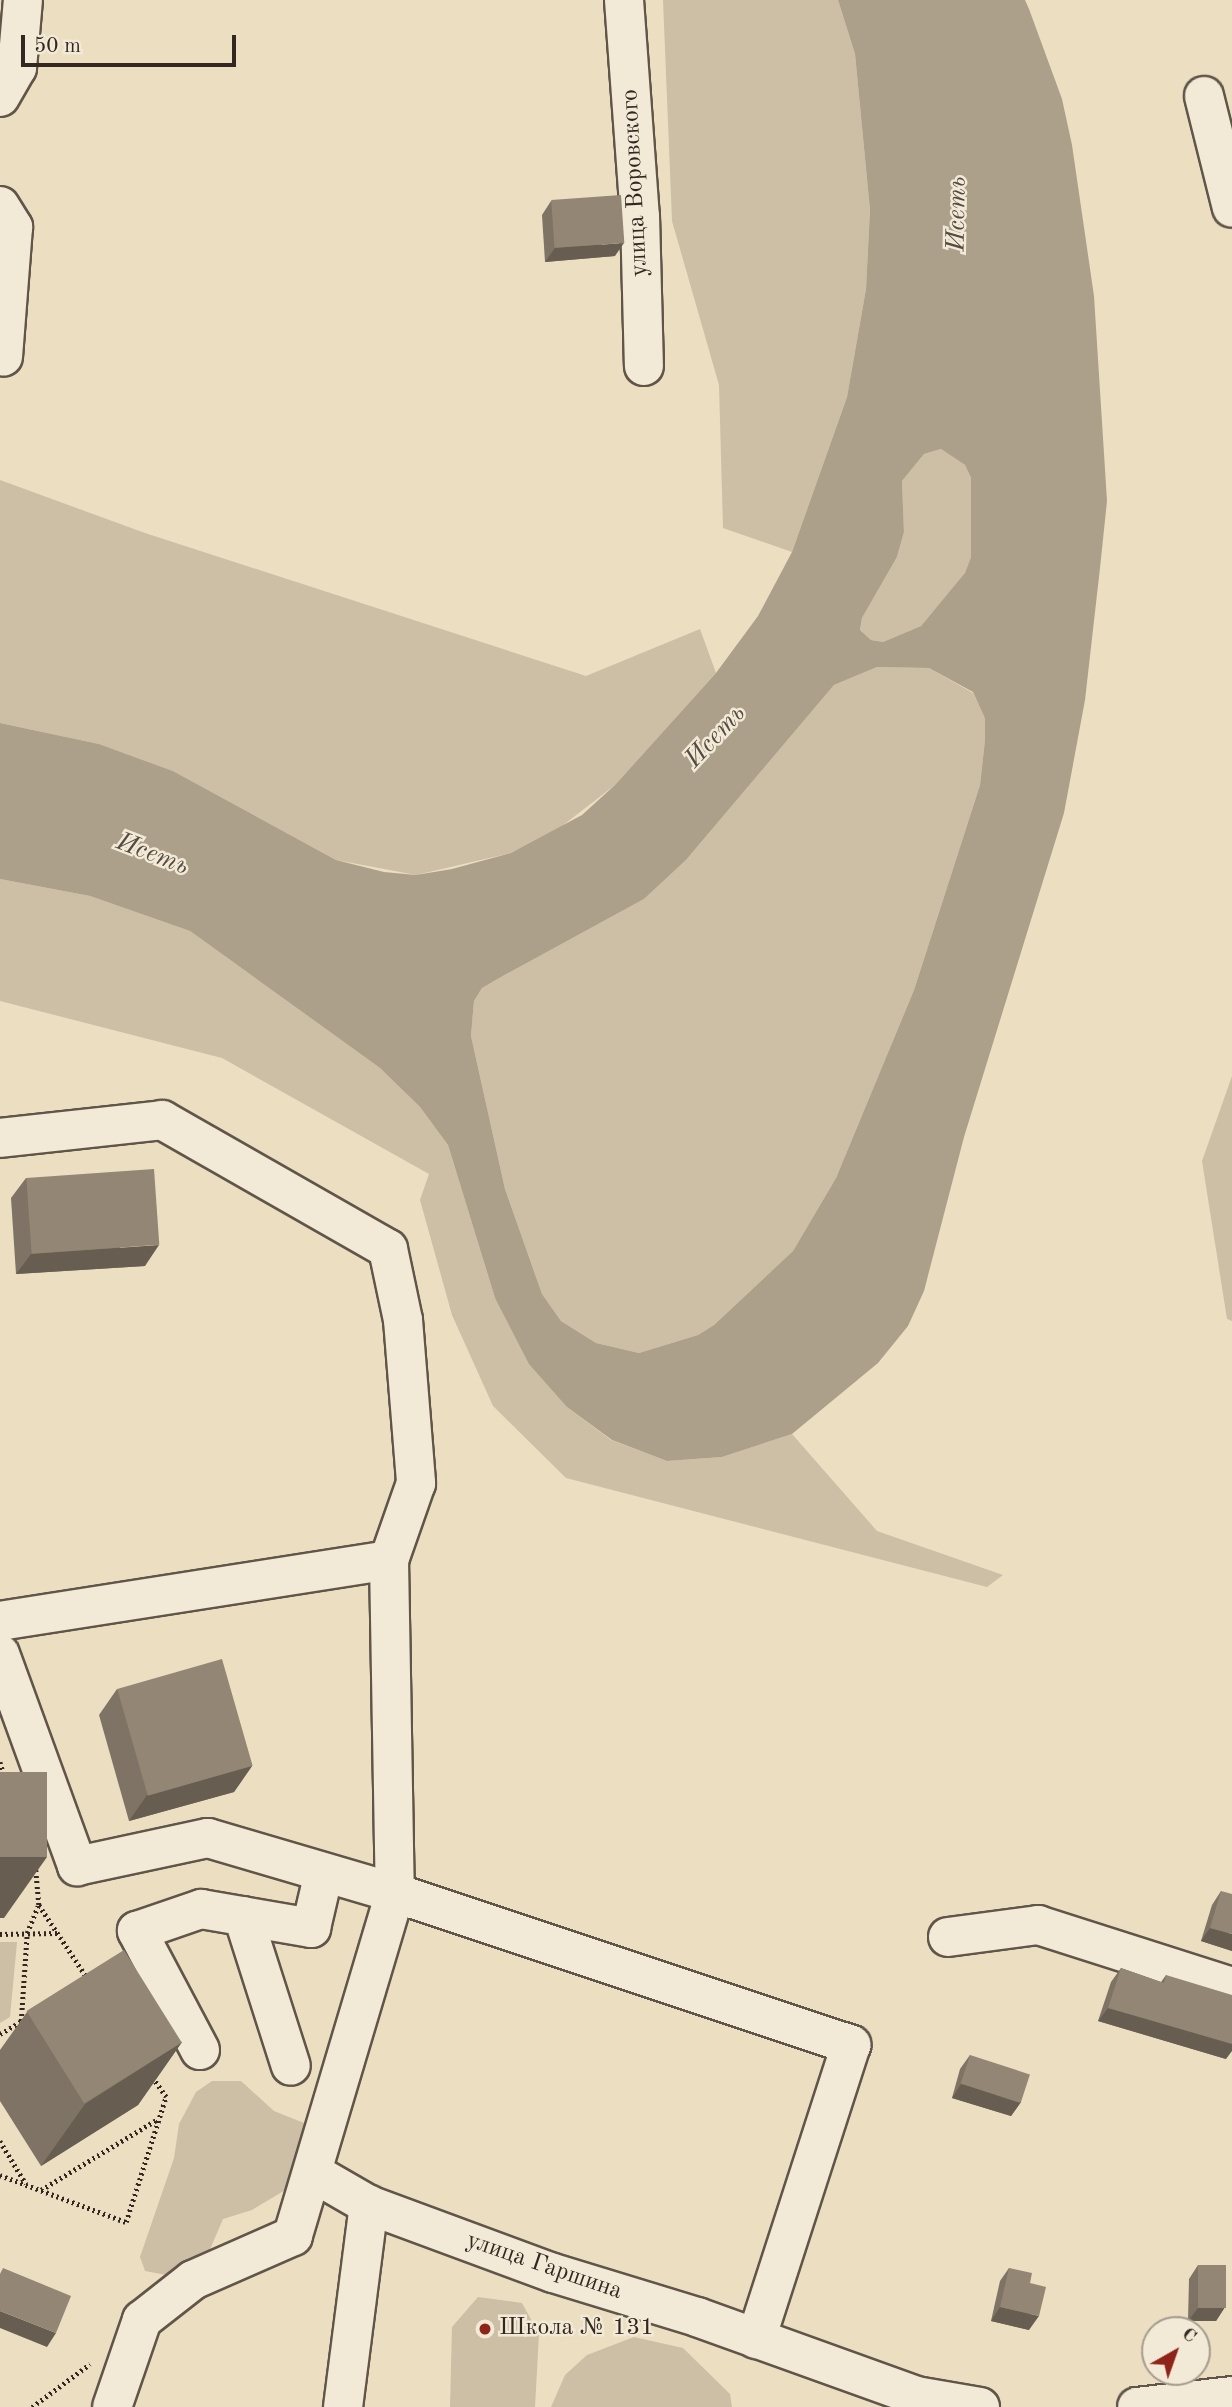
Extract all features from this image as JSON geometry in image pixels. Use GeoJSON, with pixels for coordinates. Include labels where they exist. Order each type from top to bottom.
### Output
{"type":"FeatureCollection","features":[{"type":"Feature","properties":{"kind":"street"},"geometry":{"type":"LineString","coordinates":[[0,97],[17,68],[23,0]]}},
{"type":"Feature","properties":{"kind":"street","name":"улица Воровского"},"geometry":{"type":"LineString","coordinates":[[624,0],[640,216],[644,366]]}},
{"type":"Feature","properties":{"kind":"street"},"geometry":{"type":"LineString","coordinates":[[1204,96],[1232,208]]}},
{"type":"Feature","properties":{"kind":"street"},"geometry":{"type":"LineString","coordinates":[[0,206],[13,227],[3,357]]}},
{"type":"Feature","properties":{"kind":"street"},"geometry":{"type":"LineString","coordinates":[[0,1138],[163,1120],[388,1249],[403,1320],[416,1483],[389,1560],[395,1893],[314,2174],[293,2236],[193,2280],[142,2320],[113,2407]]}},
{"type":"Feature","properties":{"kind":"street"},"geometry":{"type":"LineString","coordinates":[[0,1621],[389,1560]]}},
{"type":"Feature","properties":{"kind":"street"},"geometry":{"type":"LineString","coordinates":[[0,1654],[77,1866],[208,1838],[395,1893],[851,2045],[756,2339]]}},
{"type":"Feature","properties":{"kind":"street"},"geometry":{"type":"LineString","coordinates":[[200,2050],[137,1931],[201,1909],[311,1928],[324,1872]]}},
{"type":"Feature","properties":{"kind":"street"},"geometry":{"type":"LineString","coordinates":[[243,1916],[291,2066]]}},
{"type":"Feature","properties":{"kind":"street"},"geometry":{"type":"LineString","coordinates":[[948,1937],[1038,1925],[1232,1987]]}},
{"type":"Feature","properties":{"kind":"street","name":"улица Гаршина"},"geometry":{"type":"LineString","coordinates":[[314,2174],[369,2205],[553,2273],[756,2339],[918,2401],[980,2407]]}},
{"type":"Feature","properties":{"kind":"street"},"geometry":{"type":"LineString","coordinates":[[343,2407],[369,2205]]}},
{"type":"Feature","properties":{"kind":"street"},"geometry":{"type":"LineString","coordinates":[[1137,2407],[1232,2396]]}},
{"type":"Feature","properties":{"kind":"path"},"geometry":{"type":"LineString","coordinates":[[0,1762],[7,1786]]}},
{"type":"Feature","properties":{"kind":"path"},"geometry":{"type":"LineString","coordinates":[[21,2021],[27,1933],[38,1905],[35,1858]]}},
{"type":"Feature","properties":{"kind":"path"},"geometry":{"type":"LineString","coordinates":[[38,1905],[89,1981],[78,1987]]}},
{"type":"Feature","properties":{"kind":"path"},"geometry":{"type":"LineString","coordinates":[[0,1934],[57,1933]]}},
{"type":"Feature","properties":{"kind":"path"},"geometry":{"type":"LineString","coordinates":[[0,2034],[33,2014]]}},
{"type":"Feature","properties":{"kind":"path"},"geometry":{"type":"LineString","coordinates":[[0,2175],[126,2222],[166,2097],[150,2074]]}},
{"type":"Feature","properties":{"kind":"path"},"geometry":{"type":"LineString","coordinates":[[41,2190],[159,2119]]}},
{"type":"Feature","properties":{"kind":"path"},"geometry":{"type":"LineString","coordinates":[[0,2141],[27,2185]]}},
{"type":"Feature","properties":{"kind":"shaded area"},"geometry":{"type":"Polygon","coordinates":[[[663,0],[838,0],[855,54],[870,210],[866,289],[847,397],[792,552],[723,528],[719,385],[672,221],[663,0]]]}},
{"type":"Feature","properties":{"kind":"shaded area"},"geometry":{"type":"Polygon","coordinates":[[[941,449],[965,465],[971,478],[971,557],[965,574],[921,626],[883,642],[871,640],[860,630],[862,618],[897,557],[904,532],[902,481],[924,454],[941,449]]]}},
{"type":"Feature","properties":{"kind":"shaded area"},"geometry":{"type":"Polygon","coordinates":[[[0,480],[145,533],[586,676],[700,629],[716,673],[615,785],[553,833],[511,853],[416,875],[336,860],[173,771],[99,744],[0,723],[0,480]]]}},
{"type":"Feature","properties":{"kind":"shaded area"},"geometry":{"type":"Polygon","coordinates":[[[877,667],[929,668],[973,693],[986,718],[985,740],[980,785],[914,990],[836,1178],[793,1251],[714,1325],[698,1335],[639,1353],[596,1343],[561,1321],[542,1294],[505,1189],[471,1036],[474,1001],[482,988],[644,899],[686,860],[834,685],[877,667]]]}},
{"type":"Feature","properties":{"kind":"shaded area"},"geometry":{"type":"Polygon","coordinates":[[[0,879],[90,896],[190,931],[380,1068],[420,1107],[448,1145],[495,1298],[567,1407],[611,1440],[667,1461],[722,1457],[792,1434],[877,1531],[1003,1575],[987,1587],[566,1478],[493,1406],[452,1315],[420,1200],[429,1174],[222,1058],[0,1001],[0,879]]]}},
{"type":"Feature","properties":{"kind":"shaded area"},"geometry":{"type":"Polygon","coordinates":[[[1232,1076],[1232,1321],[1227,1319],[1202,1161],[1232,1076]]]}},
{"type":"Feature","properties":{"kind":"shaded area"},"geometry":{"type":"Polygon","coordinates":[[[0,1942],[17,1942],[10,2017],[0,2023],[0,1942]]]}},
{"type":"Feature","properties":{"kind":"shaded area"},"geometry":{"type":"Polygon","coordinates":[[[212,2081],[241,2081],[274,2111],[314,2127],[287,2189],[252,2210],[223,2219],[208,2254],[172,2276],[145,2271],[140,2257],[174,2158],[179,2124],[196,2092],[212,2081]]]}},
{"type":"Feature","properties":{"kind":"shaded area"},"geometry":{"type":"Polygon","coordinates":[[[478,2297],[522,2303],[539,2334],[535,2407],[450,2407],[452,2327],[478,2297]]]}},
{"type":"Feature","properties":{"kind":"shaded area"},"geometry":{"type":"Polygon","coordinates":[[[634,2337],[683,2348],[730,2394],[732,2407],[551,2407],[565,2375],[587,2355],[634,2337]]]}},
{"type":"Feature","properties":{"kind":"water","name":"Исеть"},"geometry":{"type":"Polygon","coordinates":[[[838,0],[1025,0],[1062,99],[1072,145],[1094,296],[1107,501],[1085,700],[1064,813],[964,1137],[924,1291],[908,1326],[878,1363],[792,1434],[722,1457],[667,1461],[612,1440],[567,1407],[529,1364],[495,1298],[448,1145],[420,1107],[380,1068],[190,931],[90,896],[0,879],[0,723],[99,744],[173,771],[336,860],[384,872],[416,875],[452,869],[511,853],[582,815],[615,785],[716,673],[758,616],[792,552],[847,397],[866,289],[870,210],[855,54],[838,0]],[[941,449],[924,454],[902,481],[904,532],[897,557],[862,618],[860,630],[871,640],[883,642],[921,626],[965,573],[971,557],[971,478],[965,465],[941,449]],[[877,667],[834,685],[686,860],[644,899],[482,988],[474,1001],[471,1036],[505,1189],[542,1294],[561,1321],[596,1343],[639,1353],[698,1335],[714,1325],[793,1251],[836,1178],[914,990],[980,785],[985,740],[985,718],[973,692],[929,668],[877,667]]]}},
{"type":"Feature","properties":{"kind":"building"},"geometry":{"type":"Polygon","coordinates":[[[621,195],[624,243],[555,248],[551,200],[621,195]]]}},
{"type":"Feature","properties":{"kind":"building"},"geometry":{"type":"Polygon","coordinates":[[[154,1169],[159,1245],[32,1254],[26,1178],[154,1169]]]}},
{"type":"Feature","properties":{"kind":"building"},"geometry":{"type":"Polygon","coordinates":[[[222,1659],[253,1766],[148,1796],[117,1689],[222,1659]]]}},
{"type":"Feature","properties":{"kind":"building"},"geometry":{"type":"Polygon","coordinates":[[[0,1772],[47,1772],[47,1857],[0,1857],[0,1772]]]}},
{"type":"Feature","properties":{"kind":"building"},"geometry":{"type":"Polygon","coordinates":[[[1221,1891],[1232,1894],[1232,1934],[1210,1928],[1221,1891]]]}},
{"type":"Feature","properties":{"kind":"building"},"geometry":{"type":"Polygon","coordinates":[[[124,1950],[182,2042],[84,2103],[26,2011],[124,1950]]]}},
{"type":"Feature","properties":{"kind":"building"},"geometry":{"type":"Polygon","coordinates":[[[1121,1968],[1164,1983],[1166,1975],[1232,1995],[1232,2044],[1108,2008],[1121,1968]]]}},
{"type":"Feature","properties":{"kind":"building"},"geometry":{"type":"Polygon","coordinates":[[[970,2055],[1030,2074],[1021,2103],[961,2084],[970,2055]]]}},
{"type":"Feature","properties":{"kind":"building"},"geometry":{"type":"Polygon","coordinates":[[[1198,2265],[1226,2265],[1226,2308],[1198,2308],[1198,2265]]]}},
{"type":"Feature","properties":{"kind":"building"},"geometry":{"type":"Polygon","coordinates":[[[3,2268],[71,2296],[56,2333],[0,2311],[0,2274],[3,2268]]]}},
{"type":"Feature","properties":{"kind":"building"},"geometry":{"type":"Polygon","coordinates":[[[1009,2268],[1032,2273],[1030,2283],[1046,2287],[1039,2316],[1000,2307],[1009,2268]]]}},
{"type":"Feature","properties":{"kind":"place","name":"Школа № 131"},"geometry":{"type":"Point","coordinates":[485,2329]}}]}
